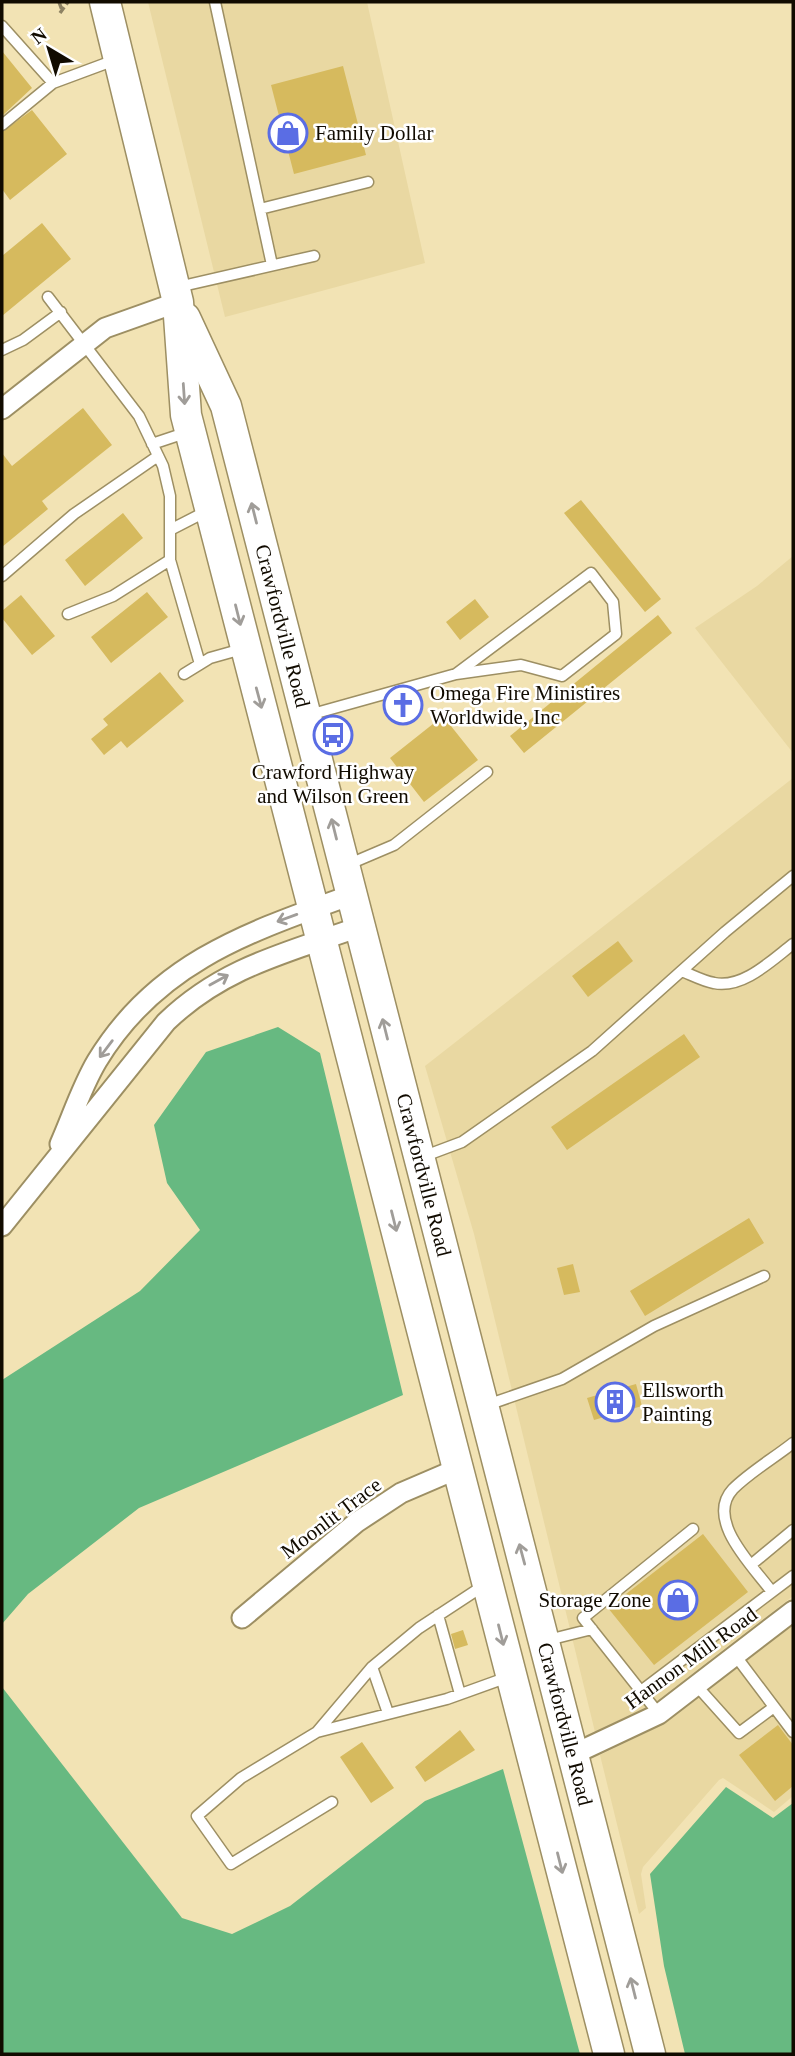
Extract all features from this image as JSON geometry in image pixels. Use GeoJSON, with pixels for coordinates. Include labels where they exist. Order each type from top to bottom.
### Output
{"type":"FeatureCollection","features":[{"type":"Feature","properties":{"kind":"main road","name":"Crawfordville Road"},"geometry":{"type":"LineString","coordinates":[[105,2],[176,295],[186,415],[190,432],[609,2054]]}},
{"type":"Feature","properties":{"kind":"main road","name":"Crawfordville Road"},"geometry":{"type":"LineString","coordinates":[[176,295],[226,406],[650,2054]]}},
{"type":"Feature","properties":{"kind":"main road"},"geometry":{"type":"LineString","coordinates":[[371,1132],[397,1175],[415,1197],[431,1207]]}},
{"type":"Feature","properties":{"kind":"main road"},"geometry":{"type":"LineString","coordinates":[[407,1272],[448,1312],[467,1345]]}},
{"type":"Feature","properties":{"kind":"main road"},"geometry":{"type":"LineString","coordinates":[[515,1689],[542,1728],[574,1754],[553,1787],[547,1810]]}},
{"type":"Feature","properties":{"kind":"street"},"geometry":{"type":"LineString","coordinates":[[2,409],[104,328],[176,295]]}},
{"type":"Feature","properties":{"kind":"street"},"geometry":{"type":"LineString","coordinates":[[49,1170],[97,1061],[146,1001],[193,961],[252,931],[314,908],[347,881]]}},
{"type":"Feature","properties":{"kind":"street"},"geometry":{"type":"LineString","coordinates":[[2,1226],[166,1022],[214,982],[242,968],[359,927]]}},
{"type":"Feature","properties":{"kind":"street"},"geometry":{"type":"LineString","coordinates":[[146,1001],[166,1022]]}},
{"type":"Feature","properties":{"kind":"street","name":"Moonlit Trace"},"geometry":{"type":"LineString","coordinates":[[242,1618],[357,1522],[401,1493],[457,1469]]}},
{"type":"Feature","properties":{"kind":"street","name":"Hannon Mill Road"},"geometry":{"type":"LineString","coordinates":[[574,1754],[659,1714],[793,1611]]}},
{"type":"Feature","properties":{"kind":"lane"},"geometry":{"type":"LineString","coordinates":[[215,2],[272,265]]}},
{"type":"Feature","properties":{"kind":"lane"},"geometry":{"type":"LineString","coordinates":[[2,26],[53,83]]}},
{"type":"Feature","properties":{"kind":"lane"},"geometry":{"type":"LineString","coordinates":[[2,125],[53,83],[119,59]]}},
{"type":"Feature","properties":{"kind":"lane"},"geometry":{"type":"LineString","coordinates":[[260,209],[368,182]]}},
{"type":"Feature","properties":{"kind":"lane"},"geometry":{"type":"LineString","coordinates":[[176,295],[272,265],[314,256]]}},
{"type":"Feature","properties":{"kind":"lane"},"geometry":{"type":"LineString","coordinates":[[48,297],[85,341],[139,416],[158,456],[170,496],[170,560],[200,664]]}},
{"type":"Feature","properties":{"kind":"lane"},"geometry":{"type":"LineString","coordinates":[[2,350],[23,340],[61,312]]}},
{"type":"Feature","properties":{"kind":"lane"},"geometry":{"type":"LineString","coordinates":[[152,444],[190,432]]}},
{"type":"Feature","properties":{"kind":"lane"},"geometry":{"type":"LineString","coordinates":[[2,576],[74,514],[158,456]]}},
{"type":"Feature","properties":{"kind":"lane"},"geometry":{"type":"LineString","coordinates":[[170,530],[211,510]]}},
{"type":"Feature","properties":{"kind":"lane"},"geometry":{"type":"LineString","coordinates":[[68,614],[113,596],[170,560]]}},
{"type":"Feature","properties":{"kind":"lane"},"geometry":{"type":"LineString","coordinates":[[306,716],[456,674],[521,665],[562,676],[616,634],[613,602],[591,573],[456,674]]}},
{"type":"Feature","properties":{"kind":"lane"},"geometry":{"type":"LineString","coordinates":[[184,674],[209,658],[246,648]]}},
{"type":"Feature","properties":{"kind":"lane"},"geometry":{"type":"LineString","coordinates":[[347,881],[487,772]]}},
{"type":"Feature","properties":{"kind":"lane"},"geometry":{"type":"LineString","coordinates":[[418,1158],[462,1142],[592,1051],[793,876]]}},
{"type":"Feature","properties":{"kind":"lane"},"geometry":{"type":"LineString","coordinates":[[682,971],[716,984],[735,982],[756,972],[793,944]]}},
{"type":"Feature","properties":{"kind":"lane"},"geometry":{"type":"LineString","coordinates":[[483,1406],[562,1379],[654,1326],[764,1276]]}},
{"type":"Feature","properties":{"kind":"lane"},"geometry":{"type":"LineString","coordinates":[[772,1592],[729,1532],[724,1506],[732,1490],[793,1443]]}},
{"type":"Feature","properties":{"kind":"lane"},"geometry":{"type":"LineString","coordinates":[[659,1714],[583,1618],[693,1530]]}},
{"type":"Feature","properties":{"kind":"lane"},"geometry":{"type":"LineString","coordinates":[[752,1564],[793,1531]]}},
{"type":"Feature","properties":{"kind":"lane"},"geometry":{"type":"LineString","coordinates":[[641,1691],[793,1576]]}},
{"type":"Feature","properties":{"kind":"lane"},"geometry":{"type":"LineString","coordinates":[[317,1732],[372,1667],[438,1615],[487,1583]]}},
{"type":"Feature","properties":{"kind":"lane"},"geometry":{"type":"LineString","coordinates":[[438,1615],[460,1694]]}},
{"type":"Feature","properties":{"kind":"lane"},"geometry":{"type":"LineString","coordinates":[[544,1641],[592,1629]]}},
{"type":"Feature","properties":{"kind":"lane"},"geometry":{"type":"LineString","coordinates":[[735,1655],[793,1732]]}},
{"type":"Feature","properties":{"kind":"lane"},"geometry":{"type":"LineString","coordinates":[[372,1667],[388,1713]]}},
{"type":"Feature","properties":{"kind":"lane"},"geometry":{"type":"LineString","coordinates":[[696,1685],[739,1734],[774,1707]]}},
{"type":"Feature","properties":{"kind":"lane"},"geometry":{"type":"LineString","coordinates":[[332,1802],[231,1864],[197,1816],[241,1778],[317,1732],[460,1694],[515,1689]]}},
{"type":"Feature","properties":{"kind":"path"},"geometry":{"type":"LineString","coordinates":[[59,2],[61,12],[68,2]]}},
{"type":"Feature","properties":{"kind":"shaded area","name":"Family Dollar"},"geometry":{"type":"Polygon","coordinates":[[[148,2],[367,2],[425,263],[225,317],[148,2]]]}},
{"type":"Feature","properties":{"kind":"shaded area"},"geometry":{"type":"Polygon","coordinates":[[[793,556],[793,753],[695,628],[757,586],[793,556]]]}},
{"type":"Feature","properties":{"kind":"shaded area"},"geometry":{"type":"Polygon","coordinates":[[[793,778],[793,1596],[653,1704],[595,1732],[474,1234],[425,1066],[793,778]]]}},
{"type":"Feature","properties":{"kind":"shaded area"},"geometry":{"type":"Polygon","coordinates":[[[793,1625],[793,1796],[774,1812],[723,1778],[719,1780],[643,1867],[641,1874],[646,1908],[639,1914],[600,1755],[666,1723],[793,1625]]]}},
{"type":"Feature","properties":{"kind":"green space"},"geometry":{"type":"Polygon","coordinates":[[[278,1027],[320,1053],[403,1395],[139,1508],[28,1594],[2,1624],[2,1380],[140,1291],[200,1230],[167,1183],[154,1125],[206,1052],[278,1027]]]}},
{"type":"Feature","properties":{"kind":"green space"},"geometry":{"type":"Polygon","coordinates":[[[2,1687],[182,1918],[232,1934],[290,1906],[425,1801],[503,1769],[580,2054],[2,2054],[2,1687]]]}},
{"type":"Feature","properties":{"kind":"green space"},"geometry":{"type":"Polygon","coordinates":[[[726,1787],[773,1818],[793,1803],[793,2054],[685,2054],[664,1966],[650,1874],[726,1787]]]}},
{"type":"Feature","properties":{"kind":"building"},"geometry":{"type":"Polygon","coordinates":[[[2,51],[32,88],[2,116],[2,51]]]}},
{"type":"Feature","properties":{"kind":"building"},"geometry":{"type":"Polygon","coordinates":[[[343,66],[366,155],[294,174],[271,85],[343,66]]]}},
{"type":"Feature","properties":{"kind":"building"},"geometry":{"type":"Polygon","coordinates":[[[32,110],[67,154],[10,200],[2,189],[2,132],[32,110]]]}},
{"type":"Feature","properties":{"kind":"building"},"geometry":{"type":"Polygon","coordinates":[[[42,223],[71,259],[2,316],[2,256],[42,223]]]}},
{"type":"Feature","properties":{"kind":"building"},"geometry":{"type":"Polygon","coordinates":[[[83,408],[112,445],[42,501],[48,509],[2,547],[2,453],[12,466],[83,408]]]}},
{"type":"Feature","properties":{"kind":"building"},"geometry":{"type":"Polygon","coordinates":[[[581,500],[661,599],[645,612],[564,513],[581,500]]]}},
{"type":"Feature","properties":{"kind":"building"},"geometry":{"type":"Polygon","coordinates":[[[123,513],[143,538],[85,586],[65,560],[123,513]]]}},
{"type":"Feature","properties":{"kind":"building"},"geometry":{"type":"Polygon","coordinates":[[[147,592],[168,617],[111,663],[91,637],[147,592]]]}},
{"type":"Feature","properties":{"kind":"building"},"geometry":{"type":"Polygon","coordinates":[[[21,595],[55,636],[32,655],[2,618],[2,611],[21,595]]]}},
{"type":"Feature","properties":{"kind":"building"},"geometry":{"type":"Polygon","coordinates":[[[475,599],[489,617],[460,640],[446,622],[475,599]]]}},
{"type":"Feature","properties":{"kind":"building"},"geometry":{"type":"Polygon","coordinates":[[[658,615],[672,633],[524,753],[510,736],[658,615]]]}},
{"type":"Feature","properties":{"kind":"building"},"geometry":{"type":"Polygon","coordinates":[[[160,672],[184,701],[127,748],[121,741],[104,755],[91,739],[108,725],[103,719],[160,672]]]}},
{"type":"Feature","properties":{"kind":"building"},"geometry":{"type":"Polygon","coordinates":[[[443,716],[478,760],[424,802],[390,758],[443,716]]]}},
{"type":"Feature","properties":{"kind":"building"},"geometry":{"type":"Polygon","coordinates":[[[618,941],[633,961],[588,997],[572,976],[618,941]]]}},
{"type":"Feature","properties":{"kind":"building"},"geometry":{"type":"Polygon","coordinates":[[[684,1034],[700,1057],[567,1150],[551,1127],[684,1034]]]}},
{"type":"Feature","properties":{"kind":"building"},"geometry":{"type":"Polygon","coordinates":[[[749,1218],[764,1243],[645,1316],[630,1291],[749,1218]]]}},
{"type":"Feature","properties":{"kind":"building"},"geometry":{"type":"Polygon","coordinates":[[[573,1264],[580,1292],[564,1295],[557,1268],[573,1264]]]}},
{"type":"Feature","properties":{"kind":"building","name":"Ellsworth Painting"},"geometry":{"type":"Polygon","coordinates":[[[636,1384],[642,1406],[594,1420],[587,1398],[636,1384]]]}},
{"type":"Feature","properties":{"kind":"building","name":"Storage Zone"},"geometry":{"type":"Polygon","coordinates":[[[703,1534],[748,1592],[654,1665],[608,1608],[703,1534]]]}},
{"type":"Feature","properties":{"kind":"building"},"geometry":{"type":"Polygon","coordinates":[[[463,1630],[468,1645],[455,1649],[451,1634],[463,1630]]]}},
{"type":"Feature","properties":{"kind":"building"},"geometry":{"type":"Polygon","coordinates":[[[778,1725],[793,1745],[793,1786],[775,1801],[739,1755],[778,1725]]]}},
{"type":"Feature","properties":{"kind":"building"},"geometry":{"type":"Polygon","coordinates":[[[460,1730],[475,1750],[425,1782],[415,1767],[460,1730]]]}},
{"type":"Feature","properties":{"kind":"building"},"geometry":{"type":"Polygon","coordinates":[[[362,1742],[394,1788],[371,1803],[340,1757],[362,1742]]]}},
{"type":"Feature","properties":{"kind":"place","name":"Family Dollar"},"geometry":{"type":"Point","coordinates":[288,133]}},
{"type":"Feature","properties":{"kind":"place","name":"Omega Fire Ministires Worldwide, Inc"},"geometry":{"type":"Point","coordinates":[403,705]}},
{"type":"Feature","properties":{"kind":"place","name":"Crawford Highway and Wilson Green"},"geometry":{"type":"Point","coordinates":[333,735]}},
{"type":"Feature","properties":{"kind":"place","name":"Ellsworth Painting"},"geometry":{"type":"Point","coordinates":[615,1402]}},
{"type":"Feature","properties":{"kind":"place","name":"Storage Zone"},"geometry":{"type":"Point","coordinates":[678,1600]}}]}
